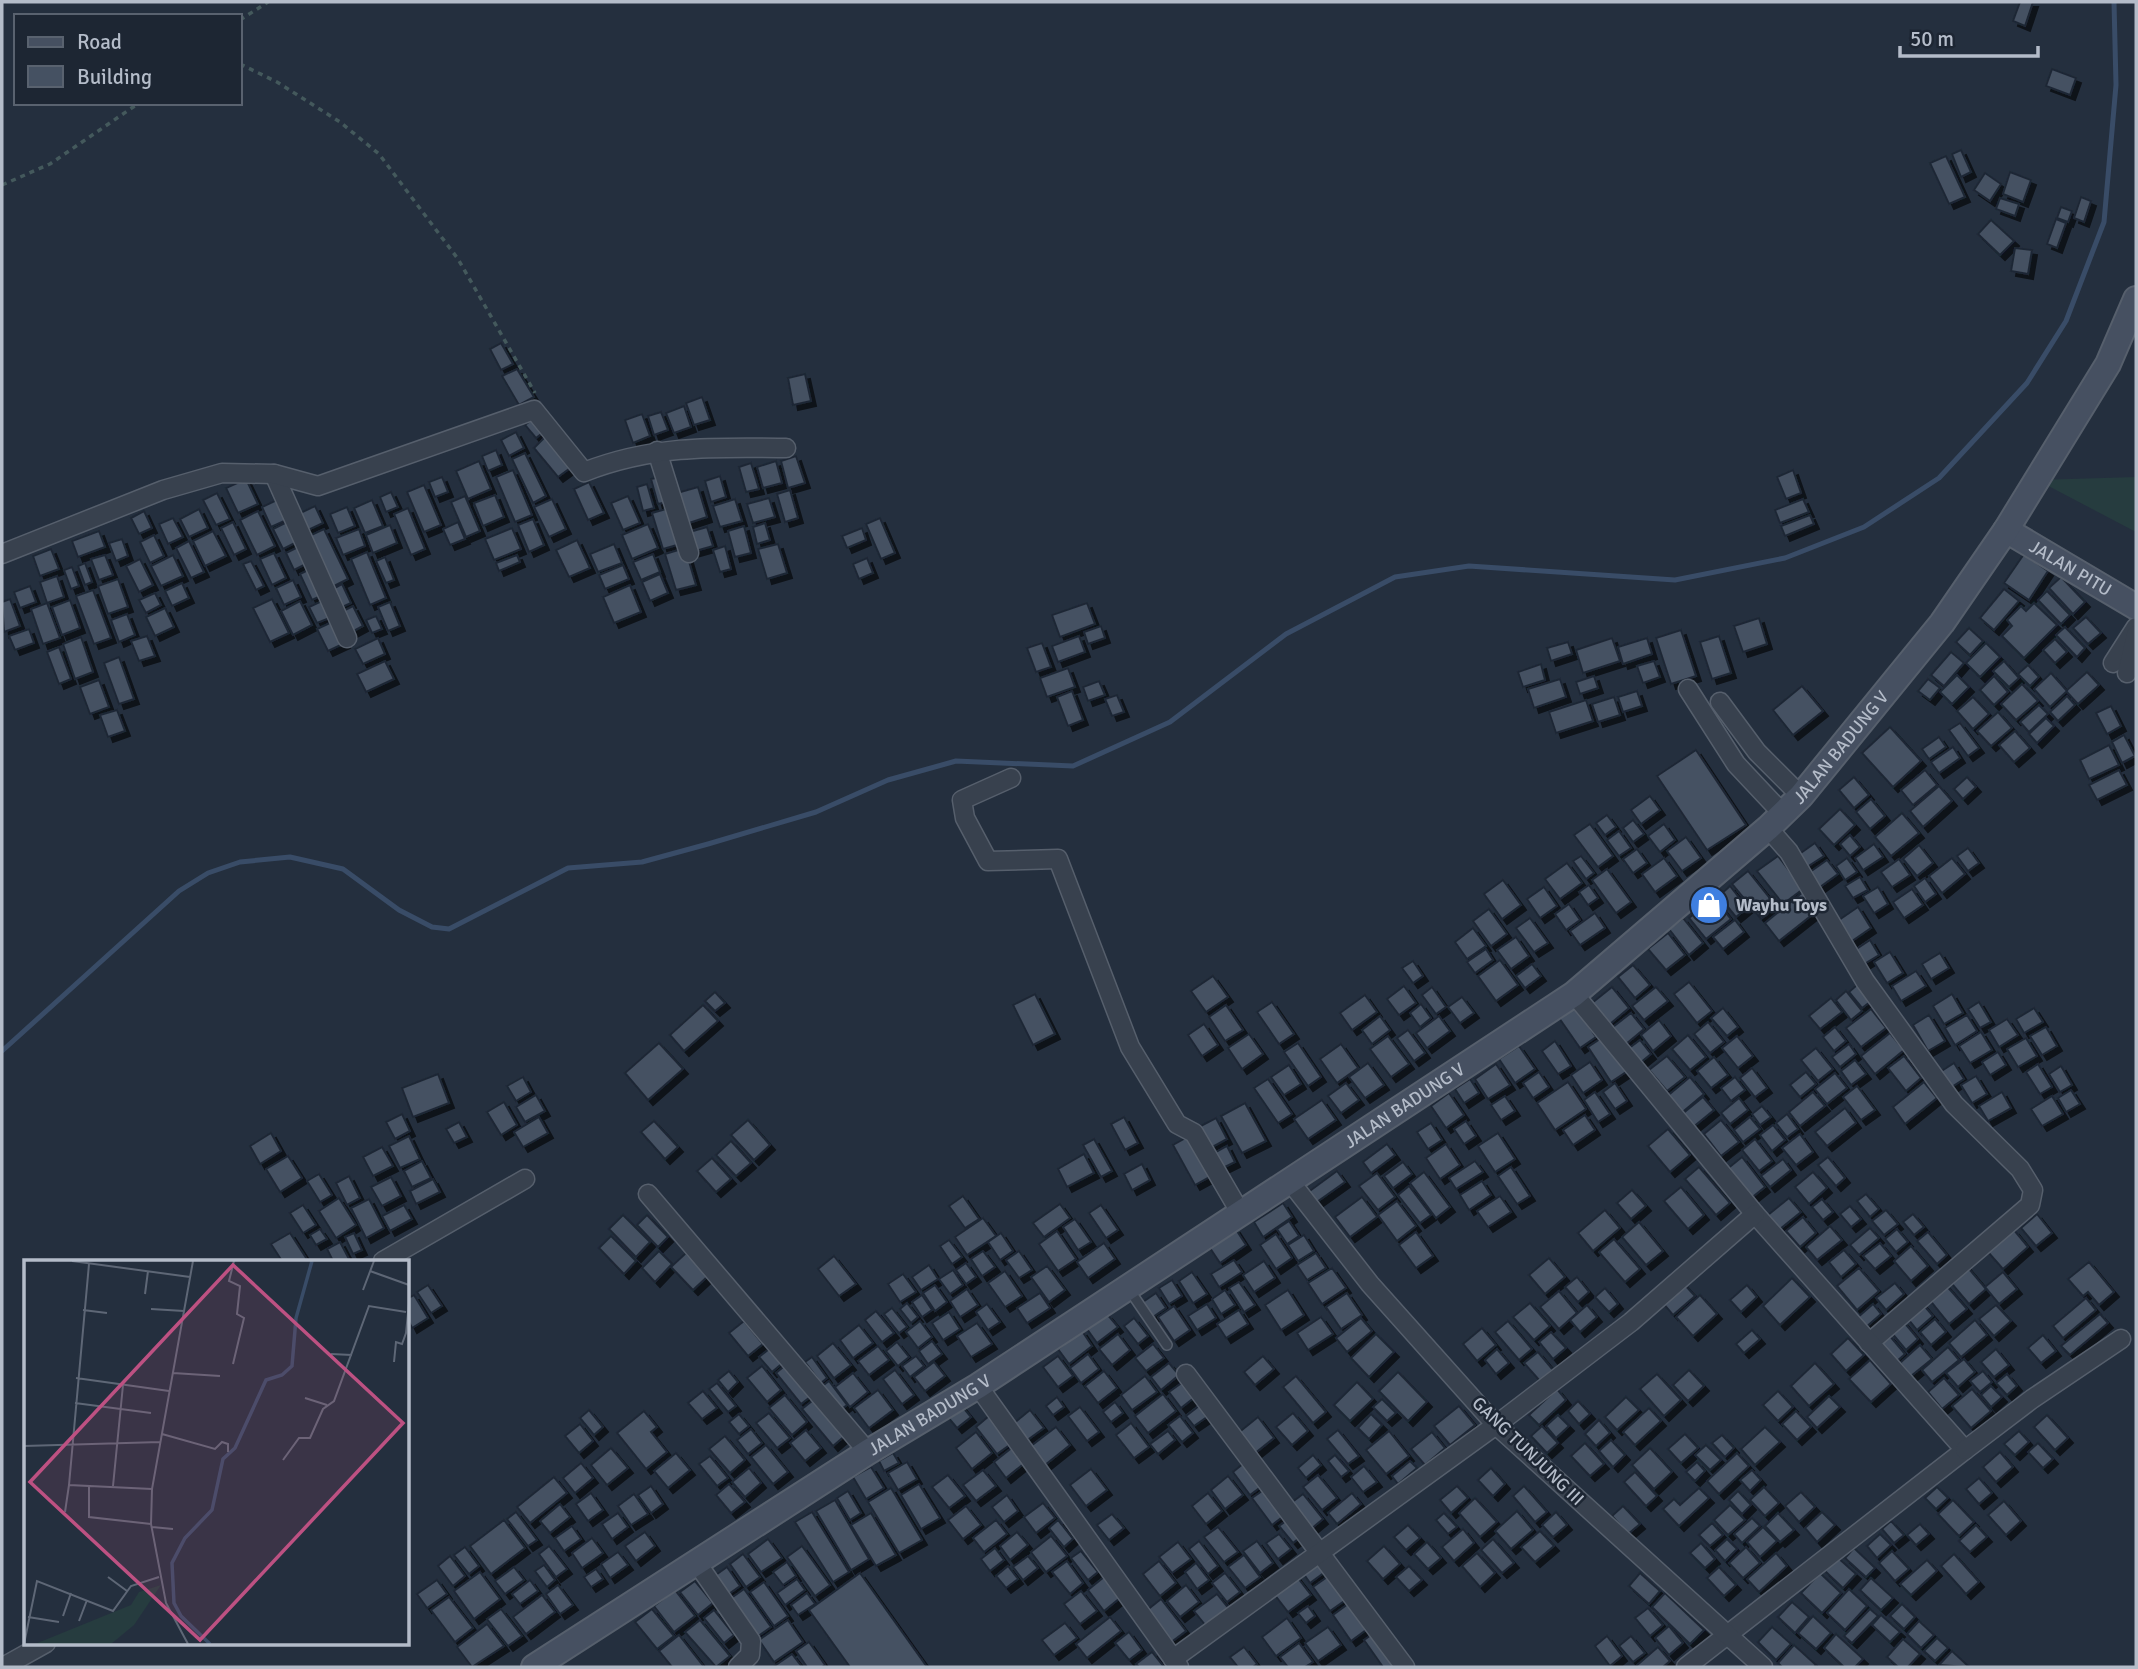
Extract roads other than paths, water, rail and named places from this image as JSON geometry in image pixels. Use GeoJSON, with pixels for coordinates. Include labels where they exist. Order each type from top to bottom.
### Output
{"type":"FeatureCollection","features":[{"type":"Feature","properties":{"kind":"main road","name":"JALAN BADUNG V"},"geometry":{"type":"LineString","coordinates":[[534,1667],[868,1452],[978,1386],[1574,994],[1801,796],[1942,623],[2006,530],[2108,364],[2136,299]]}},
{"type":"Feature","properties":{"kind":"main road","name":"JALAN PITU"},"geometry":{"type":"LineString","coordinates":[[2006,530],[2136,607]]}},
{"type":"Feature","properties":{"kind":"street"},"geometry":{"type":"LineString","coordinates":[[2,554],[175,487],[222,473],[274,474],[318,486],[534,410],[584,472],[657,451],[696,446],[786,448]]}},
{"type":"Feature","properties":{"kind":"street"},"geometry":{"type":"LineString","coordinates":[[657,451],[689,553]]}},
{"type":"Feature","properties":{"kind":"street"},"geometry":{"type":"LineString","coordinates":[[274,474],[346,638]]}},
{"type":"Feature","properties":{"kind":"street"},"geometry":{"type":"LineString","coordinates":[[2136,627],[2120,668],[2136,634]]}},
{"type":"Feature","properties":{"kind":"street"},"geometry":{"type":"LineString","coordinates":[[1688,689],[1775,821],[1789,852],[1865,981],[1954,1104],[2020,1169],[2033,1189],[2030,1205],[1869,1343]]}},
{"type":"Feature","properties":{"kind":"street"},"geometry":{"type":"LineString","coordinates":[[1720,702],[1757,752],[1801,796]]}},
{"type":"Feature","properties":{"kind":"street"},"geometry":{"type":"LineString","coordinates":[[1011,778],[962,800],[965,818],[988,861],[1058,859],[1130,1047],[1177,1124],[1194,1133],[1240,1212]]}},
{"type":"Feature","properties":{"kind":"street"},"geometry":{"type":"LineString","coordinates":[[1574,994],[1755,1214],[1965,1450]]}},
{"type":"Feature","properties":{"kind":"street"},"geometry":{"type":"LineString","coordinates":[[385,1260],[524,1179]]}},
{"type":"Feature","properties":{"kind":"street","name":"GANG TUNJUNG III"},"geometry":{"type":"LineString","coordinates":[[1289,1180],[1370,1284],[1496,1425],[1763,1667]]}},
{"type":"Feature","properties":{"kind":"street"},"geometry":{"type":"LineString","coordinates":[[648,1194],[868,1452]]}},
{"type":"Feature","properties":{"kind":"street"},"geometry":{"type":"LineString","coordinates":[[978,1386],[1176,1663],[1631,1322],[1755,1214]]}},
{"type":"Feature","properties":{"kind":"street"},"geometry":{"type":"LineString","coordinates":[[1686,1667],[2032,1399],[2121,1339]]}},
{"type":"Feature","properties":{"kind":"street"},"geometry":{"type":"LineString","coordinates":[[1186,1374],[1221,1426],[1321,1552],[1405,1667]]}},
{"type":"Feature","properties":{"kind":"street"},"geometry":{"type":"LineString","coordinates":[[697,1563],[751,1641],[750,1655],[737,1667]]}},
{"type":"Feature","properties":{"kind":"street"},"geometry":{"type":"LineString","coordinates":[[4,1667],[44,1644]]}},
{"type":"Feature","properties":{"kind":"lane"},"geometry":{"type":"LineString","coordinates":[[1127,1287],[1167,1345]]}},
{"type":"Feature","properties":{"kind":"waterway"},"geometry":{"type":"LineString","coordinates":[[2,1051],[179,891],[208,873],[240,862],[290,857],[343,869],[399,910],[432,927],[449,929],[568,868],[642,862],[708,844],[816,812],[888,780],[956,761],[1073,766],[1170,722],[1286,634],[1395,577],[1469,566],[1675,580],[1785,558],[1864,527],[1939,478],[2027,383],[2066,321],[2104,222],[2116,85],[2114,2]]}},
{"type":"Feature","properties":{"kind":"place","name":"Wayhu Toys"},"geometry":{"type":"Point","coordinates":[1709,905]}}]}
